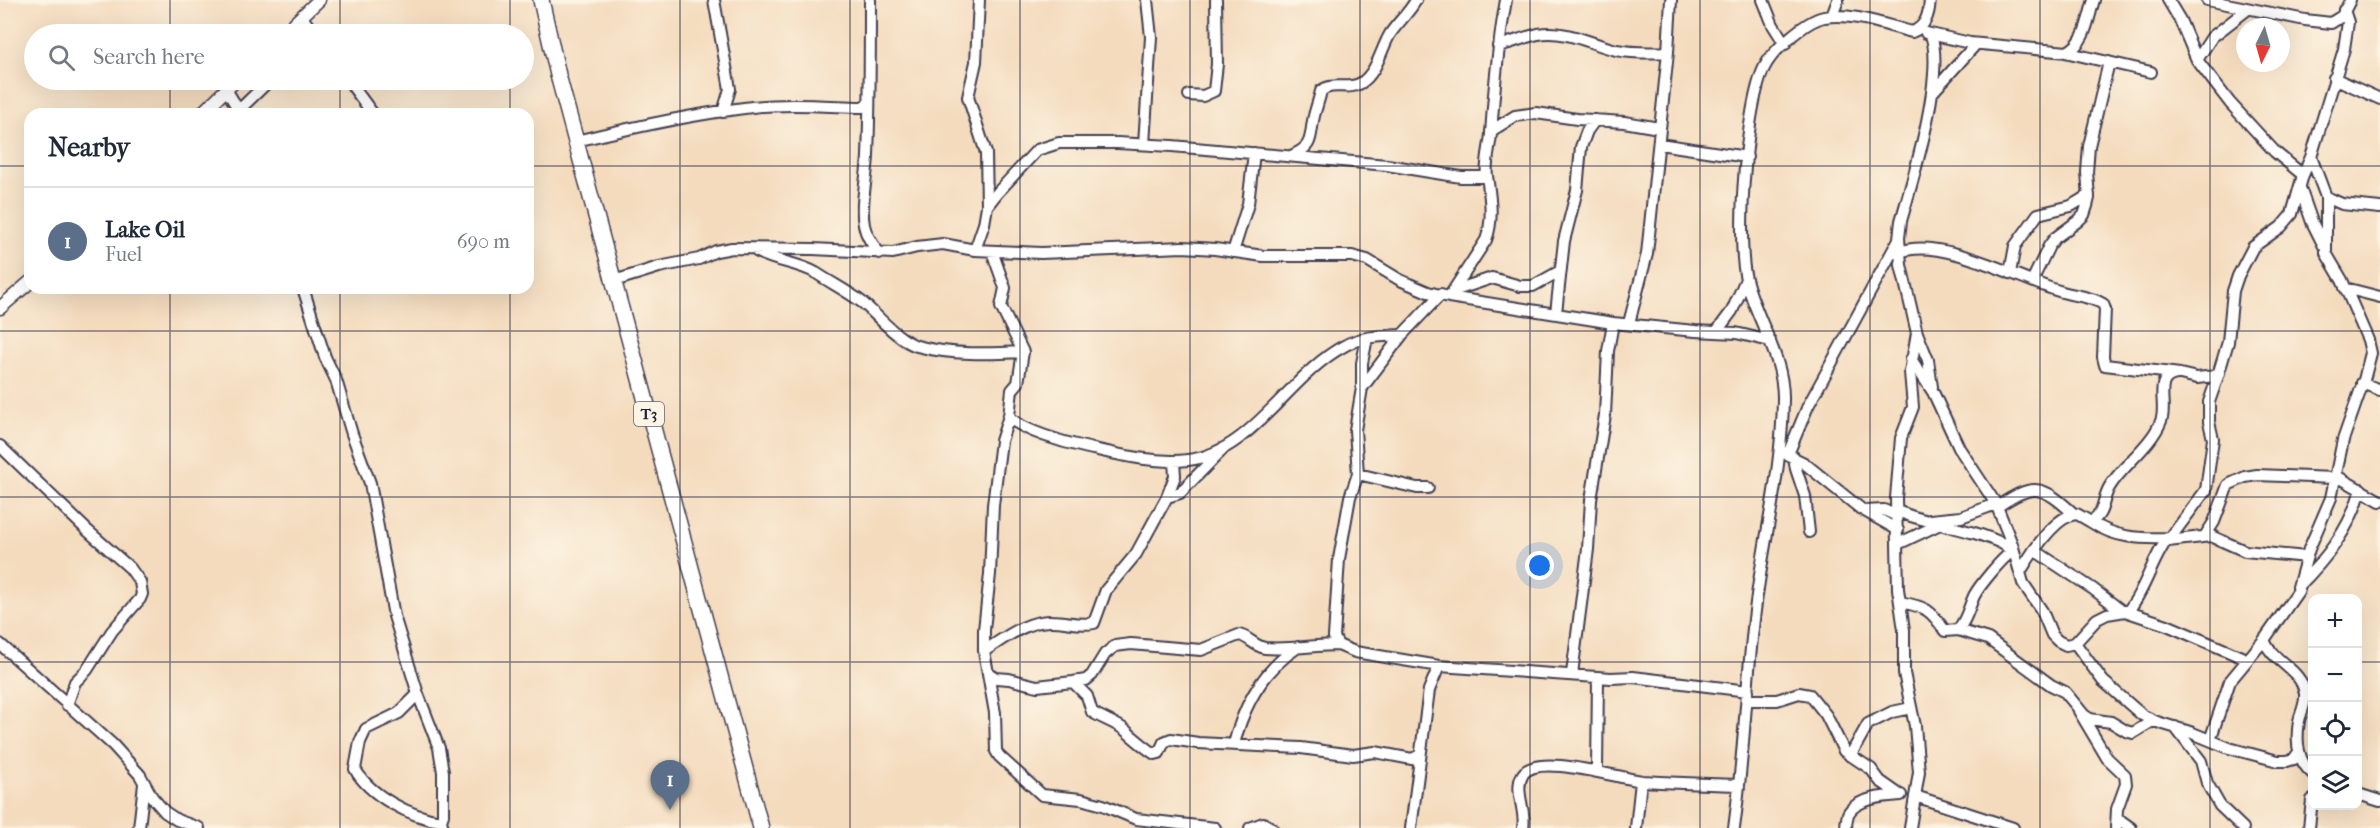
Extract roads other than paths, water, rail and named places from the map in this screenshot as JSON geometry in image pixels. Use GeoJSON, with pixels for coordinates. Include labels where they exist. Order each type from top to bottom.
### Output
{"type":"FeatureCollection","features":[{"type":"Feature","properties":{"kind":"highway","name":"T3"},"geometry":{"type":"LineString","coordinates":[[541,0],[558,75],[761,828]]}},
{"type":"Feature","properties":{"kind":"main road"},"geometry":{"type":"LineString","coordinates":[[294,24],[320,0]]}},
{"type":"Feature","properties":{"kind":"main road"},"geometry":{"type":"LineString","coordinates":[[207,108],[225,90]]}},
{"type":"Feature","properties":{"kind":"main road"},"geometry":{"type":"LineString","coordinates":[[0,308],[24,287]]}},
{"type":"Feature","properties":{"kind":"street"},"geometry":{"type":"LineString","coordinates":[[714,0],[730,89],[723,112]]}},
{"type":"Feature","properties":{"kind":"street"},"geometry":{"type":"LineString","coordinates":[[870,0],[867,170],[863,214],[866,232],[879,253]]}},
{"type":"Feature","properties":{"kind":"street"},"geometry":{"type":"LineString","coordinates":[[975,250],[984,224],[987,206],[986,153],[968,97],[976,62],[979,0]]}},
{"type":"Feature","properties":{"kind":"street"},"geometry":{"type":"LineString","coordinates":[[1144,144],[1152,37],[1147,0]]}},
{"type":"Feature","properties":{"kind":"street"},"geometry":{"type":"LineString","coordinates":[[1189,94],[1203,96],[1214,91],[1217,64],[1215,0]]}},
{"type":"Feature","properties":{"kind":"street"},"geometry":{"type":"LineString","coordinates":[[1291,156],[1301,152],[1310,141],[1314,114],[1321,91],[1331,85],[1357,85],[1364,81],[1374,69],[1391,32],[1416,0]]}},
{"type":"Feature","properties":{"kind":"street"},"geometry":{"type":"LineString","coordinates":[[1362,388],[1402,335],[1448,294],[1486,240],[1489,232],[1491,203],[1487,177],[1498,46],[1506,0]]}},
{"type":"Feature","properties":{"kind":"street"},"geometry":{"type":"LineString","coordinates":[[1629,323],[1647,254],[1668,52],[1671,0]]}},
{"type":"Feature","properties":{"kind":"street"},"geometry":{"type":"LineString","coordinates":[[1763,0],[1773,25],[1785,44]]}},
{"type":"Feature","properties":{"kind":"street"},"geometry":{"type":"LineString","coordinates":[[1832,16],[1838,0]]}},
{"type":"Feature","properties":{"kind":"street"},"geometry":{"type":"LineString","coordinates":[[1917,31],[1927,20],[1930,0]]}},
{"type":"Feature","properties":{"kind":"street"},"geometry":{"type":"LineString","coordinates":[[2065,52],[2074,48],[2081,41],[2094,0]]}},
{"type":"Feature","properties":{"kind":"street"},"geometry":{"type":"LineString","coordinates":[[2168,0],[2180,20],[2197,60],[2260,137],[2303,175]]}},
{"type":"Feature","properties":{"kind":"street"},"geometry":{"type":"LineString","coordinates":[[2207,0],[2305,21],[2331,23],[2338,20],[2350,0]]}},
{"type":"Feature","properties":{"kind":"street"},"geometry":{"type":"LineString","coordinates":[[2197,60],[2212,38],[2248,9]]}},
{"type":"Feature","properties":{"kind":"street"},"geometry":{"type":"LineString","coordinates":[[1911,358],[1933,392],[1959,448],[1997,505],[2023,583],[2042,611],[2052,635],[2066,645],[2075,643],[2097,619],[2107,614],[2125,611],[2140,594],[2151,564],[2200,497],[2208,482],[2213,439],[2209,422],[2209,402],[2228,342],[2233,291],[2253,247],[2288,220],[2292,214],[2347,35],[2348,22],[2344,10]]}},
{"type":"Feature","properties":{"kind":"street"},"geometry":{"type":"LineString","coordinates":[[1809,532],[1805,496],[1788,454],[1784,397],[1779,369],[1746,279],[1742,250],[1747,157],[1758,82],[1771,56],[1813,21],[1832,16],[1870,21],[1912,32],[1917,31],[1976,44],[2065,52],[2151,72]]}},
{"type":"Feature","properties":{"kind":"street"},"geometry":{"type":"LineString","coordinates":[[302,17],[307,24]]}},
{"type":"Feature","properties":{"kind":"street"},"geometry":{"type":"LineString","coordinates":[[1498,46],[1539,34],[1556,34],[1576,36],[1632,52],[1668,52]]}},
{"type":"Feature","properties":{"kind":"street"},"geometry":{"type":"LineString","coordinates":[[1931,35],[1935,46],[1932,93],[1901,221],[1899,238],[1904,282],[1917,333],[1928,360],[1933,392]]}},
{"type":"Feature","properties":{"kind":"street"},"geometry":{"type":"LineString","coordinates":[[1932,93],[1976,44]]}},
{"type":"Feature","properties":{"kind":"street"},"geometry":{"type":"LineString","coordinates":[[2032,281],[2049,246],[2084,215],[2089,195],[2087,172],[2089,146],[2109,62]]}},
{"type":"Feature","properties":{"kind":"street"},"geometry":{"type":"LineString","coordinates":[[2334,78],[2380,99]]}},
{"type":"Feature","properties":{"kind":"street"},"geometry":{"type":"LineString","coordinates":[[227,90],[239,108]]}},
{"type":"Feature","properties":{"kind":"street"},"geometry":{"type":"LineString","coordinates":[[244,108],[261,90]]}},
{"type":"Feature","properties":{"kind":"street"},"geometry":{"type":"LineString","coordinates":[[355,90],[369,108]]}},
{"type":"Feature","properties":{"kind":"street"},"geometry":{"type":"LineString","coordinates":[[576,141],[723,112],[772,106],[862,107],[868,104]]}},
{"type":"Feature","properties":{"kind":"street"},"geometry":{"type":"LineString","coordinates":[[1491,131],[1510,118],[1524,114],[1624,122],[1659,128]]}},
{"type":"Feature","properties":{"kind":"street"},"geometry":{"type":"LineString","coordinates":[[1556,313],[1564,241],[1576,190],[1581,147],[1587,131],[1595,120]]}},
{"type":"Feature","properties":{"kind":"street"},"geometry":{"type":"LineString","coordinates":[[987,206],[1032,155],[1049,144],[1094,142],[1144,144],[1396,166],[1461,177],[1487,177]]}},
{"type":"Feature","properties":{"kind":"street"},"geometry":{"type":"LineString","coordinates":[[1659,144],[1747,157]]}},
{"type":"Feature","properties":{"kind":"street"},"geometry":{"type":"LineString","coordinates":[[1233,252],[1248,204],[1254,153]]}},
{"type":"Feature","properties":{"kind":"street"},"geometry":{"type":"LineString","coordinates":[[2311,157],[2326,197],[2325,247]]}},
{"type":"Feature","properties":{"kind":"street"},"geometry":{"type":"LineString","coordinates":[[2210,740],[2230,681],[2264,640],[2297,594],[2306,557],[2331,498],[2348,423],[2371,353],[2368,340],[2345,288],[2312,222],[2300,188]]}},
{"type":"Feature","properties":{"kind":"street"},"geometry":{"type":"LineString","coordinates":[[2010,273],[2015,246],[2038,214],[2071,206],[2089,195]]}},
{"type":"Feature","properties":{"kind":"street"},"geometry":{"type":"LineString","coordinates":[[2326,197],[2342,204],[2380,208]]}},
{"type":"Feature","properties":{"kind":"street"},"geometry":{"type":"LineString","coordinates":[[1734,828],[1740,785],[1755,611],[1788,454],[1808,406],[1899,238]]}},
{"type":"Feature","properties":{"kind":"street"},"geometry":{"type":"LineString","coordinates":[[614,281],[659,267],[699,259],[716,250],[813,249],[893,253],[935,244],[975,250],[1041,253],[1183,247],[1290,257],[1352,256],[1367,260],[1400,280],[1428,292],[1613,323],[1695,332],[1717,331],[1770,341]]}},
{"type":"Feature","properties":{"kind":"street"},"geometry":{"type":"LineString","coordinates":[[1900,252],[1925,248],[1966,257],[2058,291],[2095,299],[2103,304],[2105,315],[2103,357],[2105,365],[2197,378],[2211,378],[2219,372]]}},
{"type":"Feature","properties":{"kind":"street"},"geometry":{"type":"LineString","coordinates":[[752,249],[775,261],[797,265],[817,274],[861,302],[893,330],[916,346],[967,353],[1023,352]]}},
{"type":"Feature","properties":{"kind":"street"},"geometry":{"type":"LineString","coordinates":[[992,251],[1005,288],[1001,307],[1023,352],[1018,383],[1012,390],[1010,416],[1001,441],[993,505],[985,622],[984,651],[995,713],[996,751],[1034,789],[1048,796],[1081,799],[1103,805],[1136,819],[1215,828]]}},
{"type":"Feature","properties":{"kind":"street"},"geometry":{"type":"LineString","coordinates":[[1448,294],[1492,278],[1520,286],[1533,286],[1560,271]]}},
{"type":"Feature","properties":{"kind":"street"},"geometry":{"type":"LineString","coordinates":[[1717,331],[1732,311],[1746,279]]}},
{"type":"Feature","properties":{"kind":"street"},"geometry":{"type":"LineString","coordinates":[[2345,288],[2380,297]]}},
{"type":"Feature","properties":{"kind":"street"},"geometry":{"type":"LineString","coordinates":[[305,294],[370,483],[394,616],[418,694],[441,757],[442,825],[396,806],[372,787],[355,769],[360,742],[366,729],[399,713],[418,694]]}},
{"type":"Feature","properties":{"kind":"street"},"geometry":{"type":"LineString","coordinates":[[1572,674],[1588,549],[1591,500],[1605,415],[1608,351],[1613,323]]}},
{"type":"Feature","properties":{"kind":"street"},"geometry":{"type":"LineString","coordinates":[[1911,828],[1919,766],[1904,673],[1904,630],[1900,602],[1897,514],[1901,438],[1913,406],[1909,384],[1911,358],[1917,333]]}},
{"type":"Feature","properties":{"kind":"street"},"geometry":{"type":"LineString","coordinates":[[1167,497],[1180,493],[1224,448],[1246,431],[1317,364],[1343,346],[1367,338],[1402,335]]}},
{"type":"Feature","properties":{"kind":"street"},"geometry":{"type":"LineString","coordinates":[[1338,645],[1334,637],[1339,559],[1350,497],[1358,474],[1355,430],[1367,338]]}},
{"type":"Feature","properties":{"kind":"street"},"geometry":{"type":"LineString","coordinates":[[2091,522],[2100,514],[2108,488],[2134,460],[2161,422],[2163,414],[2161,393],[2166,378],[2180,374]]}},
{"type":"Feature","properties":{"kind":"street"},"geometry":{"type":"LineString","coordinates":[[2362,384],[2380,390]]}},
{"type":"Feature","properties":{"kind":"street"},"geometry":{"type":"LineString","coordinates":[[1010,416],[1018,426],[1071,444],[1130,456],[1174,461],[1196,459],[1224,448]]}},
{"type":"Feature","properties":{"kind":"street"},"geometry":{"type":"LineString","coordinates":[[0,446],[130,568],[140,582],[142,594],[140,599],[112,631],[87,670],[75,682],[67,705]]}},
{"type":"Feature","properties":{"kind":"street"},"geometry":{"type":"LineString","coordinates":[[1788,454],[1864,511],[1898,530]]}},
{"type":"Feature","properties":{"kind":"street"},"geometry":{"type":"LineString","coordinates":[[984,651],[1029,625],[1051,621],[1076,624],[1094,623],[1106,590],[1136,554],[1167,497],[1175,476],[1174,461]]}},
{"type":"Feature","properties":{"kind":"street"},"geometry":{"type":"LineString","coordinates":[[1358,474],[1428,488]]}},
{"type":"Feature","properties":{"kind":"street"},"geometry":{"type":"LineString","coordinates":[[2205,536],[2214,522],[2228,485],[2245,477],[2335,476],[2380,501]]}},
{"type":"Feature","properties":{"kind":"street"},"geometry":{"type":"LineString","coordinates":[[1922,521],[1961,517],[1997,505],[2032,489],[2050,493],[2074,514],[2083,516],[2115,535],[2128,538],[2168,539],[2215,537],[2246,551],[2306,557]]}},
{"type":"Feature","properties":{"kind":"street"},"geometry":{"type":"LineString","coordinates":[[2298,586],[2315,570],[2343,532],[2356,506],[2361,489]]}},
{"type":"Feature","properties":{"kind":"street"},"geometry":{"type":"LineString","coordinates":[[1864,511],[1884,510],[1985,537],[2005,545],[2013,552]]}},
{"type":"Feature","properties":{"kind":"street"},"geometry":{"type":"LineString","coordinates":[[2020,573],[2034,550],[2063,518],[2074,514]]}},
{"type":"Feature","properties":{"kind":"street"},"geometry":{"type":"LineString","coordinates":[[1898,544],[1938,525]]}},
{"type":"Feature","properties":{"kind":"street"},"geometry":{"type":"LineString","coordinates":[[2034,550],[2125,611],[2167,625],[2246,659]]}},
{"type":"Feature","properties":{"kind":"street"},"geometry":{"type":"LineString","coordinates":[[1958,630],[1968,616],[1978,590],[2004,558],[2013,552]]}},
{"type":"Feature","properties":{"kind":"street"},"geometry":{"type":"LineString","coordinates":[[1900,602],[1933,613],[1945,631],[1958,630],[1994,642],[2051,685],[2065,692],[2090,719],[2111,722],[2130,732],[2137,732],[2151,722],[2157,722]]}},
{"type":"Feature","properties":{"kind":"street"},"geometry":{"type":"LineString","coordinates":[[988,673],[996,678],[1037,686],[1073,682],[1086,680],[1110,650],[1123,644],[1201,650],[1239,635],[1260,646],[1338,645],[1355,652],[1439,666],[1598,677],[1633,677],[1777,700],[1799,693],[1810,695],[1826,715],[1841,749],[1871,769],[1880,781],[1900,795]]}},
{"type":"Feature","properties":{"kind":"street"},"geometry":{"type":"LineString","coordinates":[[2264,640],[2271,654],[2297,675],[2303,687],[2305,696],[2298,734],[2299,752],[2308,769]]}},
{"type":"Feature","properties":{"kind":"street"},"geometry":{"type":"LineString","coordinates":[[2075,643],[2103,681],[2142,715],[2229,748],[2278,761],[2294,759],[2299,752]]}},
{"type":"Feature","properties":{"kind":"street"},"geometry":{"type":"LineString","coordinates":[[0,644],[113,745],[140,776],[158,805],[170,816],[199,828]]}},
{"type":"Feature","properties":{"kind":"street"},"geometry":{"type":"LineString","coordinates":[[1234,744],[1244,711],[1263,680],[1279,661],[1298,647]]}},
{"type":"Feature","properties":{"kind":"street"},"geometry":{"type":"LineString","coordinates":[[1411,828],[1429,690],[1439,666]]}},
{"type":"Feature","properties":{"kind":"street"},"geometry":{"type":"LineString","coordinates":[[1597,772],[1598,677]]}},
{"type":"Feature","properties":{"kind":"street"},"geometry":{"type":"LineString","coordinates":[[1073,682],[1087,696],[1092,712],[1108,723],[1121,728],[1155,754],[1159,753],[1164,742],[1171,739],[1198,743],[1318,749],[1353,755],[1375,752],[1412,759],[1420,755]]}},
{"type":"Feature","properties":{"kind":"street"},"geometry":{"type":"LineString","coordinates":[[1850,756],[1868,724],[1892,712],[1911,708]]}},
{"type":"Feature","properties":{"kind":"street"},"geometry":{"type":"LineString","coordinates":[[2079,708],[2080,716],[2107,758],[2125,775],[2126,784],[2117,805],[2116,823],[2131,828]]}},
{"type":"Feature","properties":{"kind":"street"},"geometry":{"type":"LineString","coordinates":[[2175,728],[2200,762],[2207,783],[2220,806],[2243,828]]}},
{"type":"Feature","properties":{"kind":"street"},"geometry":{"type":"LineString","coordinates":[[1522,828],[1525,814],[1520,784],[1527,770],[1538,767],[1566,766],[1641,781],[1740,785]]}},
{"type":"Feature","properties":{"kind":"street"},"geometry":{"type":"LineString","coordinates":[[1636,828],[1641,781]]}},
{"type":"Feature","properties":{"kind":"street"},"geometry":{"type":"LineString","coordinates":[[139,828],[145,792],[144,783]]}},
{"type":"Feature","properties":{"kind":"street"},"geometry":{"type":"LineString","coordinates":[[1846,828],[1849,811],[1854,807],[1882,796],[1916,794],[2013,828]]}},
{"type":"Feature","properties":{"kind":"street"},"geometry":{"type":"LineString","coordinates":[[2362,795],[2380,801]]}},
{"type":"Feature","properties":{"kind":"street"},"geometry":{"type":"LineString","coordinates":[[2309,828],[2312,810]]}},
{"type":"Feature","properties":{"kind":"street"},"geometry":{"type":"LineString","coordinates":[[1250,828],[1263,823],[1272,828]]}},
{"type":"Feature","properties":{"kind":"place","name":"Lake Oil"},"geometry":{"type":"Point","coordinates":[670,810]}}]}
